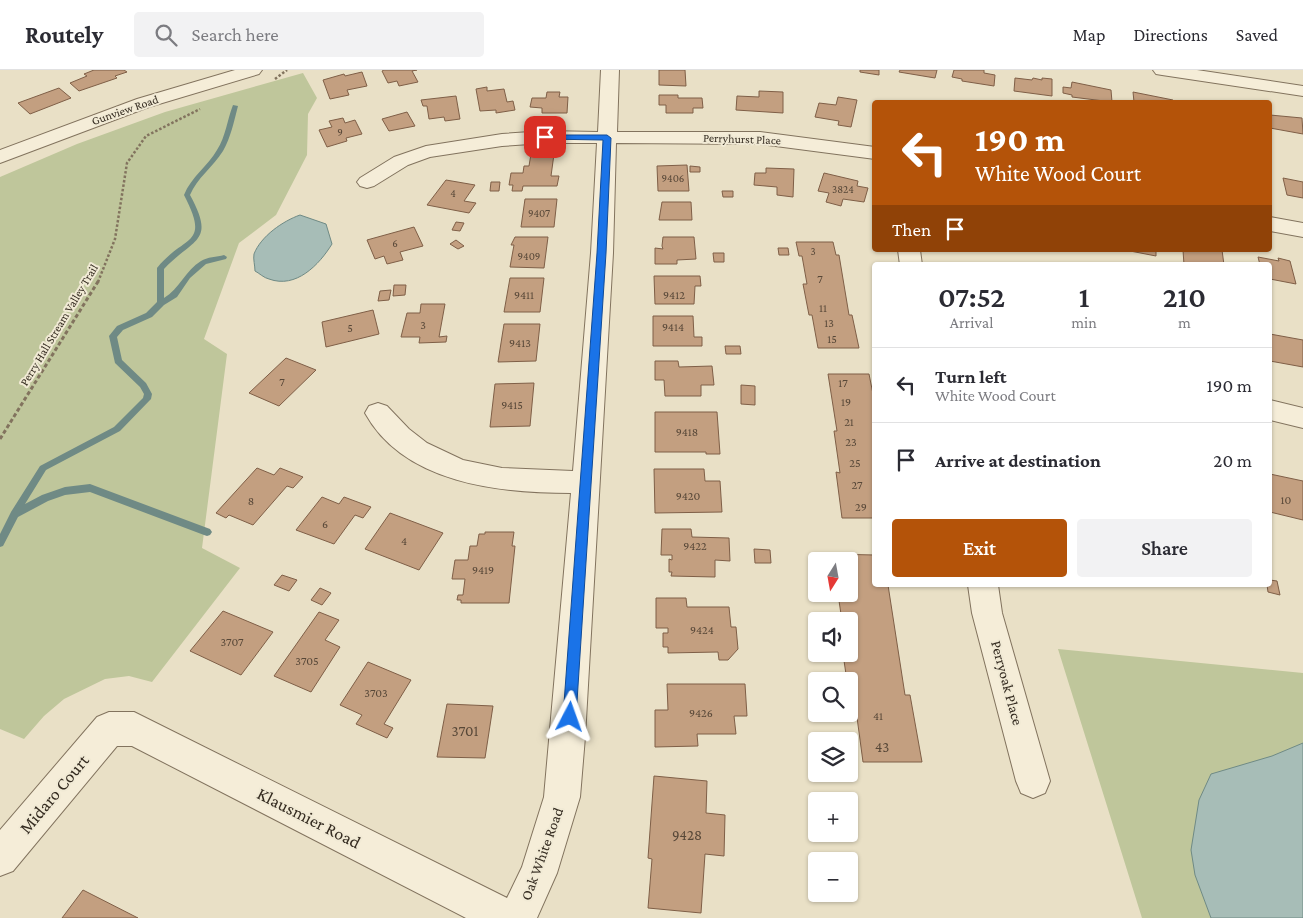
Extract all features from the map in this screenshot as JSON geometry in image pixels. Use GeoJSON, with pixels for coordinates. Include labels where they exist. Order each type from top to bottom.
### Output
{"type":"FeatureCollection","features":[{"type":"Feature","properties":{"kind":"street","name":"Gunview Road"},"geometry":{"type":"LineString","coordinates":[[0,157],[143,103],[253,70]]}},
{"type":"Feature","properties":{"kind":"street","name":"Oak White Road"},"geometry":{"type":"LineString","coordinates":[[517,918],[538,873],[562,797],[568,737],[602,253],[610,70]]}},
{"type":"Feature","properties":{"kind":"street"},"geometry":{"type":"LineString","coordinates":[[1162,70],[1303,91]]}},
{"type":"Feature","properties":{"kind":"street","name":"Perryhurst Place"},"geometry":{"type":"LineString","coordinates":[[367,182],[401,161],[426,152],[458,145],[545,137],[760,138],[872,153]]}},
{"type":"Feature","properties":{"kind":"street"},"geometry":{"type":"LineString","coordinates":[[1272,224],[1303,230]]}},
{"type":"Feature","properties":{"kind":"street"},"geometry":{"type":"LineString","coordinates":[[1272,410],[1303,418]]}},
{"type":"Feature","properties":{"kind":"street"},"geometry":{"type":"LineString","coordinates":[[378,413],[398,435],[417,450],[449,468],[493,478],[534,482],[585,482]]}},
{"type":"Feature","properties":{"kind":"street","name":"Perryoak Place"},"geometry":{"type":"LineString","coordinates":[[983,587],[988,613],[1033,781]]}},
{"type":"Feature","properties":{"kind":"street","name":"Klausmier Road"},"geometry":{"type":"LineString","coordinates":[[109,730],[134,729],[506,918]]}},
{"type":"Feature","properties":{"kind":"street","name":"Midaro Court"},"geometry":{"type":"LineString","coordinates":[[0,858],[109,730]]}},
{"type":"Feature","properties":{"kind":"path"},"geometry":{"type":"LineString","coordinates":[[271,82],[287,70]]}},
{"type":"Feature","properties":{"kind":"path","name":"Perry Hall Stream Valley Trail"},"geometry":{"type":"LineString","coordinates":[[0,439],[99,280],[116,239],[127,163],[146,136],[205,107]]}},
{"type":"Feature","properties":{"kind":"green space"},"geometry":{"type":"Polygon","coordinates":[[[303,73],[317,98],[308,114],[307,155],[276,215],[239,243],[204,339],[227,354],[202,548],[240,568],[152,682],[129,676],[105,679],[64,699],[44,716],[24,739],[0,729],[0,177],[77,144],[165,112],[303,73]]]}},
{"type":"Feature","properties":{"kind":"green space"},"geometry":{"type":"Polygon","coordinates":[[[1058,649],[1303,673],[1303,918],[1142,918],[1058,649]]]}},
{"type":"Feature","properties":{"kind":"water"},"geometry":{"type":"Polygon","coordinates":[[[300,215],[326,224],[332,244],[313,267],[297,278],[279,281],[265,278],[255,271],[254,254],[257,247],[267,235],[280,225],[300,215]]]}},
{"type":"Feature","properties":{"kind":"water"},"geometry":{"type":"Polygon","coordinates":[[[1303,743],[1303,918],[1211,918],[1195,875],[1191,850],[1199,800],[1211,774],[1272,756],[1303,743]]]}},
{"type":"Feature","properties":{"kind":"building"},"geometry":{"type":"Polygon","coordinates":[[[94,70],[124,70],[127,72],[115,76],[117,78],[79,91],[70,83],[87,76],[84,74],[94,70]]]}},
{"type":"Feature","properties":{"kind":"building"},"geometry":{"type":"Polygon","coordinates":[[[417,70],[412,71],[418,82],[399,86],[397,81],[388,83],[382,71],[417,70]]]}},
{"type":"Feature","properties":{"kind":"building"},"geometry":{"type":"Polygon","coordinates":[[[659,70],[685,70],[686,86],[659,85],[659,70]]]}},
{"type":"Feature","properties":{"kind":"building"},"geometry":{"type":"Polygon","coordinates":[[[860,70],[879,70],[879,75],[860,72],[860,70]]]}},
{"type":"Feature","properties":{"kind":"building"},"geometry":{"type":"Polygon","coordinates":[[[900,70],[937,70],[935,78],[899,72],[900,70]]]}},
{"type":"Feature","properties":{"kind":"building"},"geometry":{"type":"Polygon","coordinates":[[[954,70],[984,70],[984,73],[995,75],[994,86],[962,81],[962,79],[952,77],[954,70]]]}},
{"type":"Feature","properties":{"kind":"building"},"geometry":{"type":"Polygon","coordinates":[[[362,72],[367,86],[347,90],[349,95],[330,99],[323,80],[344,74],[345,76],[362,72]]]}},
{"type":"Feature","properties":{"kind":"building"},"geometry":{"type":"Polygon","coordinates":[[[1015,78],[1032,80],[1033,78],[1042,80],[1042,78],[1052,79],[1052,96],[1014,91],[1015,78]]]}},
{"type":"Feature","properties":{"kind":"building"},"geometry":{"type":"Polygon","coordinates":[[[1072,82],[1111,90],[1112,100],[1072,97],[1072,95],[1063,93],[1063,87],[1071,88],[1072,82]]]}},
{"type":"Feature","properties":{"kind":"building"},"geometry":{"type":"Polygon","coordinates":[[[487,87],[487,91],[504,89],[507,102],[513,101],[515,110],[496,113],[496,110],[480,111],[476,89],[487,87]]]}},
{"type":"Feature","properties":{"kind":"building"},"geometry":{"type":"Polygon","coordinates":[[[59,88],[71,98],[30,114],[18,103],[59,88]]]}},
{"type":"Feature","properties":{"kind":"building"},"geometry":{"type":"Polygon","coordinates":[[[759,91],[783,92],[783,113],[736,110],[737,96],[759,97],[759,91]]]}},
{"type":"Feature","properties":{"kind":"building"},"geometry":{"type":"Polygon","coordinates":[[[547,92],[560,92],[559,97],[568,97],[567,113],[542,113],[542,108],[530,107],[532,98],[546,98],[547,92]]]}},
{"type":"Feature","properties":{"kind":"building"},"geometry":{"type":"Polygon","coordinates":[[[1133,92],[1173,100],[1134,100],[1133,92]]]}},
{"type":"Feature","properties":{"kind":"building"},"geometry":{"type":"Polygon","coordinates":[[[659,95],[678,95],[678,98],[702,98],[703,108],[693,108],[693,113],[666,113],[666,105],[659,105],[659,95]]]}},
{"type":"Feature","properties":{"kind":"building"},"geometry":{"type":"Polygon","coordinates":[[[456,96],[460,119],[445,121],[444,117],[429,119],[427,106],[423,106],[421,100],[456,96]]]}},
{"type":"Feature","properties":{"kind":"building"},"geometry":{"type":"Polygon","coordinates":[[[838,97],[857,100],[851,127],[838,125],[839,121],[815,117],[819,103],[836,105],[838,97]]]}},
{"type":"Feature","properties":{"kind":"building"},"geometry":{"type":"Polygon","coordinates":[[[407,112],[415,126],[389,131],[382,119],[407,112]]]}},
{"type":"Feature","properties":{"kind":"building"},"geometry":{"type":"Polygon","coordinates":[[[1272,115],[1302,118],[1303,134],[1272,128],[1272,115]]]}},
{"type":"Feature","properties":{"kind":"building"},"geometry":{"type":"Polygon","coordinates":[[[343,118],[345,123],[355,120],[362,134],[346,138],[347,141],[327,147],[319,130],[332,127],[329,121],[343,118]]]}},
{"type":"Feature","properties":{"kind":"building"},"geometry":{"type":"Polygon","coordinates":[[[531,154],[554,154],[551,176],[559,176],[557,186],[523,186],[522,191],[512,191],[513,185],[509,185],[511,173],[523,173],[524,166],[529,166],[531,154]]]}},
{"type":"Feature","properties":{"kind":"building"},"geometry":{"type":"Polygon","coordinates":[[[687,165],[689,191],[658,191],[657,166],[687,165]]]}},
{"type":"Feature","properties":{"kind":"building"},"geometry":{"type":"Polygon","coordinates":[[[690,166],[700,167],[700,172],[690,172],[690,166]]]}},
{"type":"Feature","properties":{"kind":"building"},"geometry":{"type":"Polygon","coordinates":[[[766,168],[794,169],[793,197],[777,195],[777,187],[754,185],[755,173],[766,173],[766,168]]]}},
{"type":"Feature","properties":{"kind":"building"},"geometry":{"type":"Polygon","coordinates":[[[824,173],[858,181],[857,186],[868,188],[864,202],[843,199],[841,206],[826,202],[829,193],[818,191],[824,173]]]}},
{"type":"Feature","properties":{"kind":"building"},"geometry":{"type":"Polygon","coordinates":[[[1283,178],[1303,182],[1303,198],[1287,195],[1283,178]]]}},
{"type":"Feature","properties":{"kind":"building"},"geometry":{"type":"Polygon","coordinates":[[[446,180],[475,185],[464,201],[476,203],[469,213],[427,205],[446,180]]]}},
{"type":"Feature","properties":{"kind":"building"},"geometry":{"type":"Polygon","coordinates":[[[491,182],[500,182],[499,191],[490,191],[491,182]]]}},
{"type":"Feature","properties":{"kind":"building"},"geometry":{"type":"Polygon","coordinates":[[[722,191],[733,191],[733,197],[723,197],[722,191]]]}},
{"type":"Feature","properties":{"kind":"building"},"geometry":{"type":"Polygon","coordinates":[[[525,199],[557,199],[554,227],[521,227],[525,199]]]}},
{"type":"Feature","properties":{"kind":"building"},"geometry":{"type":"Polygon","coordinates":[[[662,202],[691,202],[692,220],[659,220],[662,202]]]}},
{"type":"Feature","properties":{"kind":"building"},"geometry":{"type":"Polygon","coordinates":[[[456,222],[464,223],[460,231],[452,230],[456,222]]]}},
{"type":"Feature","properties":{"kind":"building"},"geometry":{"type":"Polygon","coordinates":[[[414,227],[423,246],[400,252],[403,260],[387,264],[384,256],[375,259],[367,240],[414,227]]]}},
{"type":"Feature","properties":{"kind":"building"},"geometry":{"type":"Polygon","coordinates":[[[515,237],[548,237],[544,268],[510,267],[514,245],[511,245],[515,237]]]}},
{"type":"Feature","properties":{"kind":"building"},"geometry":{"type":"Polygon","coordinates":[[[663,237],[694,237],[696,259],[677,260],[677,264],[655,264],[655,248],[663,249],[663,237]]]}},
{"type":"Feature","properties":{"kind":"building"},"geometry":{"type":"Polygon","coordinates":[[[456,240],[464,246],[458,249],[450,244],[456,240]]]}},
{"type":"Feature","properties":{"kind":"building"},"geometry":{"type":"Polygon","coordinates":[[[796,242],[833,242],[836,255],[839,255],[849,315],[852,315],[859,348],[818,348],[812,315],[809,315],[803,284],[807,284],[802,256],[799,256],[796,242]]]}},
{"type":"Feature","properties":{"kind":"building"},"geometry":{"type":"Polygon","coordinates":[[[778,248],[788,248],[789,255],[779,255],[778,248]]]}},
{"type":"Feature","properties":{"kind":"building"},"geometry":{"type":"Polygon","coordinates":[[[1135,252],[1156,252],[1156,256],[1135,252]]]}},
{"type":"Feature","properties":{"kind":"building"},"geometry":{"type":"Polygon","coordinates":[[[1183,252],[1222,252],[1224,262],[1184,262],[1183,252]]]}},
{"type":"Feature","properties":{"kind":"building"},"geometry":{"type":"Polygon","coordinates":[[[713,253],[724,253],[724,262],[714,262],[713,253]]]}},
{"type":"Feature","properties":{"kind":"building"},"geometry":{"type":"Polygon","coordinates":[[[1258,257],[1290,261],[1296,284],[1272,279],[1272,262],[1259,262],[1258,257]]]}},
{"type":"Feature","properties":{"kind":"building"},"geometry":{"type":"Polygon","coordinates":[[[654,276],[700,276],[701,286],[695,286],[694,304],[655,304],[654,276]]]}},
{"type":"Feature","properties":{"kind":"building"},"geometry":{"type":"Polygon","coordinates":[[[510,278],[544,278],[540,312],[504,312],[510,278]]]}},
{"type":"Feature","properties":{"kind":"building"},"geometry":{"type":"Polygon","coordinates":[[[394,285],[406,285],[405,295],[393,296],[394,285]]]}},
{"type":"Feature","properties":{"kind":"building"},"geometry":{"type":"Polygon","coordinates":[[[391,290],[389,300],[378,301],[380,291],[391,290]]]}},
{"type":"Feature","properties":{"kind":"building"},"geometry":{"type":"Polygon","coordinates":[[[421,304],[445,304],[439,337],[447,336],[446,342],[419,343],[420,337],[401,337],[407,313],[420,313],[421,304]]]}},
{"type":"Feature","properties":{"kind":"building"},"geometry":{"type":"Polygon","coordinates":[[[373,310],[379,334],[326,347],[322,322],[373,310]]]}},
{"type":"Feature","properties":{"kind":"building"},"geometry":{"type":"Polygon","coordinates":[[[653,316],[693,316],[694,337],[702,337],[702,346],[653,346],[653,316]]]}},
{"type":"Feature","properties":{"kind":"building"},"geometry":{"type":"Polygon","coordinates":[[[504,324],[540,324],[536,361],[498,362],[504,324]]]}},
{"type":"Feature","properties":{"kind":"building"},"geometry":{"type":"Polygon","coordinates":[[[1272,334],[1303,340],[1303,367],[1272,361],[1272,334]]]}},
{"type":"Feature","properties":{"kind":"building"},"geometry":{"type":"Polygon","coordinates":[[[725,346],[740,346],[741,354],[726,354],[725,346]]]}},
{"type":"Feature","properties":{"kind":"building"},"geometry":{"type":"Polygon","coordinates":[[[286,358],[316,370],[279,406],[249,393],[286,358]]]}},
{"type":"Feature","properties":{"kind":"building"},"geometry":{"type":"Polygon","coordinates":[[[655,361],[678,361],[679,367],[712,366],[714,385],[701,385],[701,396],[665,396],[664,380],[655,380],[655,361]]]}},
{"type":"Feature","properties":{"kind":"building"},"geometry":{"type":"Polygon","coordinates":[[[828,374],[869,374],[872,389],[872,518],[842,518],[836,472],[840,473],[834,431],[837,431],[828,374]]]}},
{"type":"Feature","properties":{"kind":"building"},"geometry":{"type":"Polygon","coordinates":[[[534,383],[530,426],[490,427],[495,384],[534,383]]]}},
{"type":"Feature","properties":{"kind":"building"},"geometry":{"type":"Polygon","coordinates":[[[741,385],[755,386],[755,405],[741,404],[741,385]]]}},
{"type":"Feature","properties":{"kind":"building"},"geometry":{"type":"Polygon","coordinates":[[[655,412],[717,412],[720,454],[706,454],[706,452],[655,452],[655,412]]]}},
{"type":"Feature","properties":{"kind":"building"},"geometry":{"type":"Polygon","coordinates":[[[257,468],[274,475],[280,468],[303,477],[293,488],[287,486],[253,525],[229,515],[226,518],[216,513],[257,468]]]}},
{"type":"Feature","properties":{"kind":"building"},"geometry":{"type":"Polygon","coordinates":[[[654,469],[704,469],[705,481],[720,481],[722,512],[655,513],[654,469]]]}},
{"type":"Feature","properties":{"kind":"building"},"geometry":{"type":"Polygon","coordinates":[[[1272,474],[1303,481],[1303,520],[1272,512],[1272,474]]]}},
{"type":"Feature","properties":{"kind":"building"},"geometry":{"type":"Polygon","coordinates":[[[322,497],[339,504],[344,497],[371,507],[363,518],[355,515],[334,544],[296,530],[322,497]]]}},
{"type":"Feature","properties":{"kind":"building"},"geometry":{"type":"Polygon","coordinates":[[[390,513],[443,533],[419,570],[365,549],[390,513]]]}},
{"type":"Feature","properties":{"kind":"building"},"geometry":{"type":"Polygon","coordinates":[[[662,529],[691,529],[692,537],[729,538],[730,561],[715,560],[715,577],[671,576],[672,572],[669,572],[669,559],[672,560],[672,555],[661,555],[662,529]]]}},
{"type":"Feature","properties":{"kind":"building"},"geometry":{"type":"Polygon","coordinates":[[[485,532],[514,532],[512,546],[515,546],[509,603],[461,603],[461,600],[457,600],[458,595],[463,595],[465,579],[452,579],[455,560],[468,560],[470,546],[477,546],[479,534],[485,534],[485,532]]]}},
{"type":"Feature","properties":{"kind":"building"},"geometry":{"type":"Polygon","coordinates":[[[754,549],[770,550],[771,563],[755,563],[754,549]]]}},
{"type":"Feature","properties":{"kind":"building"},"geometry":{"type":"Polygon","coordinates":[[[858,555],[872,555],[872,587],[888,587],[905,695],[910,695],[922,762],[863,762],[858,722],[858,672],[846,672],[844,662],[858,662],[858,612],[841,612],[839,602],[858,602],[858,555]]]}},
{"type":"Feature","properties":{"kind":"building"},"geometry":{"type":"Polygon","coordinates":[[[282,575],[297,580],[289,591],[274,585],[282,575]]]}},
{"type":"Feature","properties":{"kind":"building"},"geometry":{"type":"Polygon","coordinates":[[[1272,580],[1277,581],[1280,595],[1268,592],[1267,587],[1272,587],[1272,580]]]}},
{"type":"Feature","properties":{"kind":"building"},"geometry":{"type":"Polygon","coordinates":[[[320,588],[331,593],[322,605],[311,600],[320,588]]]}},
{"type":"Feature","properties":{"kind":"building"},"geometry":{"type":"Polygon","coordinates":[[[656,598],[686,598],[687,607],[729,607],[731,627],[736,627],[738,649],[728,660],[719,660],[718,652],[668,653],[668,647],[663,647],[663,633],[668,633],[668,628],[656,628],[656,598]]]}},
{"type":"Feature","properties":{"kind":"building"},"geometry":{"type":"Polygon","coordinates":[[[223,611],[273,632],[241,675],[190,651],[223,611]]]}},
{"type":"Feature","properties":{"kind":"building"},"geometry":{"type":"Polygon","coordinates":[[[319,612],[339,620],[325,640],[340,647],[311,692],[274,676],[319,612]]]}},
{"type":"Feature","properties":{"kind":"building"},"geometry":{"type":"Polygon","coordinates":[[[368,662],[411,680],[384,724],[393,728],[387,738],[356,724],[362,715],[340,705],[368,662]]]}},
{"type":"Feature","properties":{"kind":"building"},"geometry":{"type":"Polygon","coordinates":[[[667,684],[745,684],[747,716],[734,716],[736,734],[697,734],[698,746],[655,747],[655,710],[668,710],[667,684]]]}},
{"type":"Feature","properties":{"kind":"building"},"geometry":{"type":"Polygon","coordinates":[[[447,704],[493,706],[485,758],[437,757],[447,704]]]}},
{"type":"Feature","properties":{"kind":"building"},"geometry":{"type":"Polygon","coordinates":[[[654,776],[707,781],[706,813],[725,815],[724,856],[705,854],[701,913],[648,908],[652,859],[648,858],[654,776]]]}},
{"type":"Feature","properties":{"kind":"building"},"geometry":{"type":"Polygon","coordinates":[[[83,890],[138,918],[62,918],[83,890]]]}},
{"type":"Feature","properties":{"kind":"waterway"},"geometry":{"type":"LineString","coordinates":[[161,303],[160,268],[195,238],[199,232],[196,211],[187,195],[192,184],[223,146],[235,106]]}},
{"type":"Feature","properties":{"kind":"waterway"},"geometry":{"type":"LineString","coordinates":[[161,303],[174,295],[188,276],[204,262],[224,257]]}},
{"type":"Feature","properties":{"kind":"waterway"},"geometry":{"type":"LineString","coordinates":[[0,543],[14,515],[43,468],[117,429],[147,399],[148,394],[143,385],[118,361],[113,336],[120,328],[149,315],[161,303]]}},
{"type":"Feature","properties":{"kind":"waterway"},"geometry":{"type":"LineString","coordinates":[[15,514],[45,498],[65,491],[90,488],[207,532]]}},
{"type":"Feature","properties":{"kind":"route"},"geometry":{"type":"LineString","coordinates":[[545,137],[607,138],[602,253],[570,717]]}}]}
